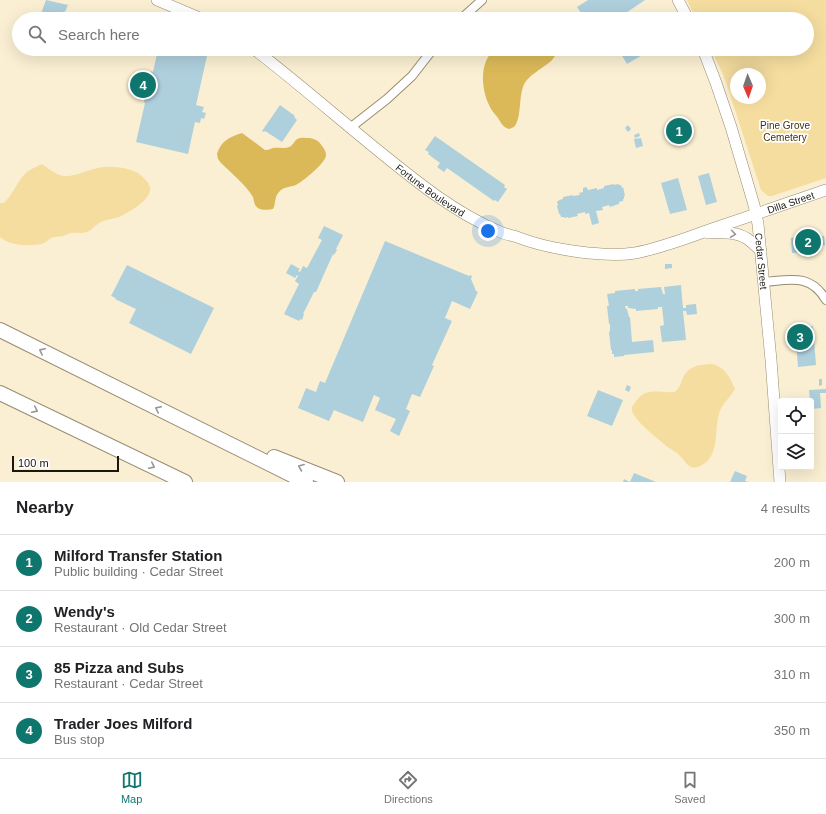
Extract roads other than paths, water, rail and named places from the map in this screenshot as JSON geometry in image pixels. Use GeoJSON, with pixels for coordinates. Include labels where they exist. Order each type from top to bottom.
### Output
{"type":"FeatureCollection","features":[{"type":"Feature","properties":{"kind":"highway"},"geometry":{"type":"LineString","coordinates":[[0,330],[306,482]]}},
{"type":"Feature","properties":{"kind":"highway"},"geometry":{"type":"LineString","coordinates":[[0,392],[185,482]]}},
{"type":"Feature","properties":{"kind":"highway"},"geometry":{"type":"LineString","coordinates":[[175,417],[337,482]]}},
{"type":"Feature","properties":{"kind":"main road"},"geometry":{"type":"LineString","coordinates":[[157,0],[185,12]]}},
{"type":"Feature","properties":{"kind":"main road"},"geometry":{"type":"LineString","coordinates":[[678,0],[684,12]]}},
{"type":"Feature","properties":{"kind":"main road","name":"Fortune Boulevard"},"geometry":{"type":"LineString","coordinates":[[263,56],[413,179],[447,204],[486,226],[522,240],[542,246],[598,254],[636,253],[700,234],[756,214]]}},
{"type":"Feature","properties":{"kind":"main road","name":"Cedar Street"},"geometry":{"type":"LineString","coordinates":[[706,56],[727,112],[756,214],[764,282],[780,482]]}},
{"type":"Feature","properties":{"kind":"main road","name":"Dilla Street"},"geometry":{"type":"LineString","coordinates":[[756,214],[826,190]]}},
{"type":"Feature","properties":{"kind":"main road"},"geometry":{"type":"LineString","coordinates":[[700,234],[731,233],[739,235],[747,238],[761,251]]}},
{"type":"Feature","properties":{"kind":"street"},"geometry":{"type":"LineString","coordinates":[[469,12],[482,0]]}},
{"type":"Feature","properties":{"kind":"street"},"geometry":{"type":"LineString","coordinates":[[350,128],[387,100],[412,76],[428,56]]}},
{"type":"Feature","properties":{"kind":"street"},"geometry":{"type":"LineString","coordinates":[[764,282],[794,280],[808,282],[816,288],[826,300]]}},
{"type":"Feature","properties":{"kind":"place","name":"Trader Joes Milford"},"geometry":{"type":"Point","coordinates":[143,85]}},
{"type":"Feature","properties":{"kind":"place","name":"Milford Transfer Station"},"geometry":{"type":"Point","coordinates":[679,131]}},
{"type":"Feature","properties":{"kind":"place","name":"Wendy's"},"geometry":{"type":"Point","coordinates":[808,242]}},
{"type":"Feature","properties":{"kind":"place","name":"85 Pizza and Subs"},"geometry":{"type":"Point","coordinates":[800,337]}},
{"type":"Feature","properties":{"kind":"park label","name":"Pine Grove Cemetery"},"geometry":{"type":"Point","coordinates":[785,130]}}]}
